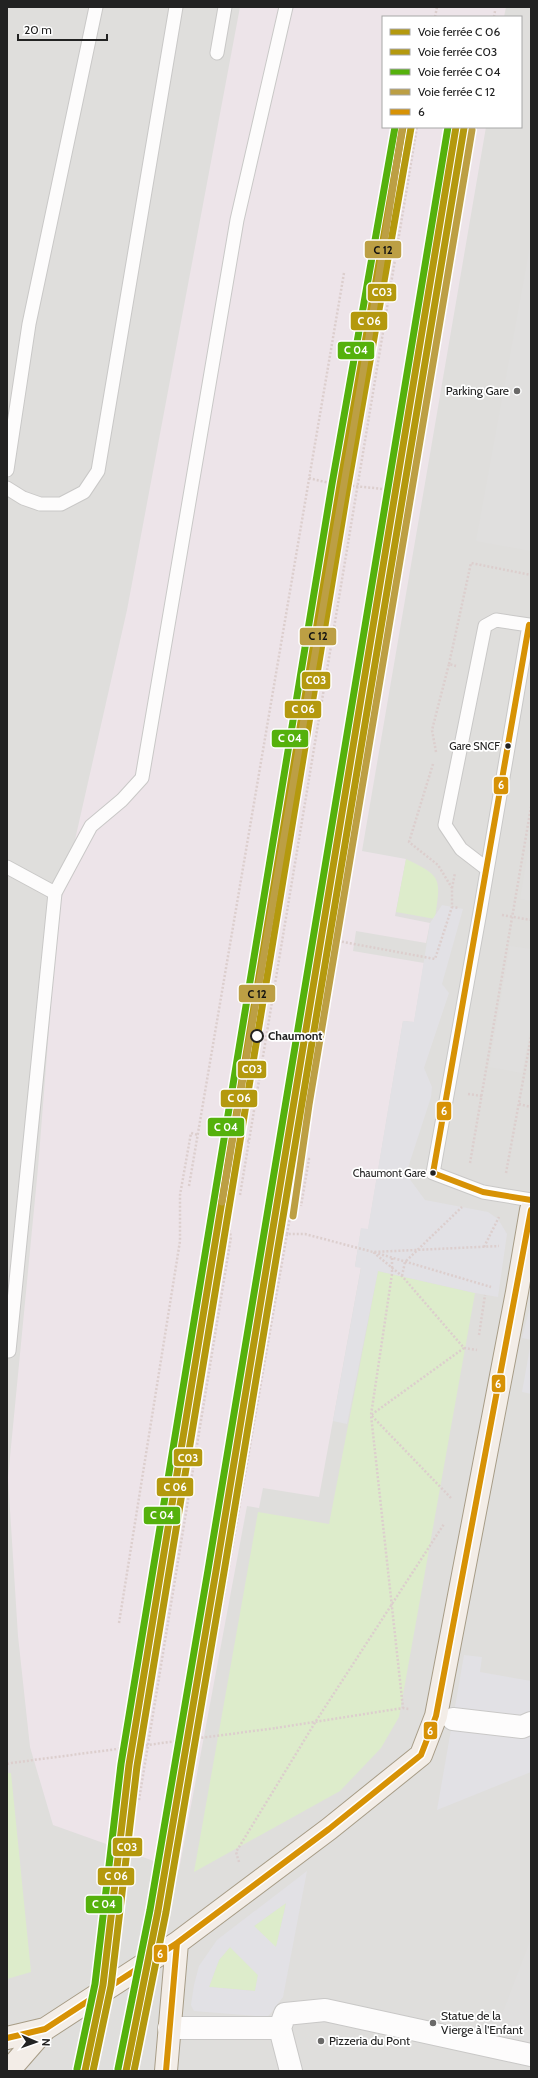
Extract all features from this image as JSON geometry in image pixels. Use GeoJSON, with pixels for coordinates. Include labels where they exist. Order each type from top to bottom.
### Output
{"type":"FeatureCollection","features":[{"type":"Feature","properties":{"kind":"main road"},"geometry":{"type":"LineString","coordinates":[[11,2070],[49,2027],[177,1943],[329,1829],[421,1755],[436,1716],[526,1269],[531,1210]]}},
{"type":"Feature","properties":{"kind":"main road"},"geometry":{"type":"LineString","coordinates":[[166,2071],[177,1943]]}},
{"type":"Feature","properties":{"kind":"main road"},"geometry":{"type":"LineString","coordinates":[[7,2038],[49,2027]]}},
{"type":"Feature","properties":{"kind":"main road"},"geometry":{"type":"LineString","coordinates":[[7,2046],[12,2060],[11,2070]]}},
{"type":"Feature","properties":{"kind":"street"},"geometry":{"type":"LineString","coordinates":[[453,1719],[522,1727],[531,1723]]}},
{"type":"Feature","properties":{"kind":"street"},"geometry":{"type":"LineString","coordinates":[[169,2028],[282,2021],[325,2010],[531,2055]]}},
{"type":"Feature","properties":{"kind":"street"},"geometry":{"type":"LineString","coordinates":[[282,2021],[291,2071]]}},
{"type":"Feature","properties":{"kind":"lane"},"geometry":{"type":"LineString","coordinates":[[7,470],[28,324],[96,7]]}},
{"type":"Feature","properties":{"kind":"lane"},"geometry":{"type":"LineString","coordinates":[[7,488],[24,498],[40,504],[60,504],[84,492],[98,471],[176,7]]}},
{"type":"Feature","properties":{"kind":"lane"},"geometry":{"type":"LineString","coordinates":[[217,53],[225,7]]}},
{"type":"Feature","properties":{"kind":"lane"},"geometry":{"type":"LineString","coordinates":[[9,1351],[55,892],[91,826],[122,800],[142,778],[237,220],[286,7]]}},
{"type":"Feature","properties":{"kind":"lane"},"geometry":{"type":"LineString","coordinates":[[487,869],[461,849],[445,825],[485,626],[496,620],[530,626],[487,869],[433,1173],[483,1192],[531,1200]]}},
{"type":"Feature","properties":{"kind":"lane"},"geometry":{"type":"LineString","coordinates":[[7,867],[55,892]]}},
{"type":"Feature","properties":{"kind":"path"},"geometry":{"type":"LineString","coordinates":[[494,16],[495,11]]}},
{"type":"Feature","properties":{"kind":"path"},"geometry":{"type":"LineString","coordinates":[[240,1195],[417,128]]}},
{"type":"Feature","properties":{"kind":"path"},"geometry":{"type":"LineString","coordinates":[[215,1646],[338,941],[475,128]]}},
{"type":"Feature","properties":{"kind":"path"},"geometry":{"type":"LineString","coordinates":[[189,1186],[344,273]]}},
{"type":"Feature","properties":{"kind":"path"},"geometry":{"type":"LineString","coordinates":[[309,478],[358,487],[396,490],[413,494]]}},
{"type":"Feature","properties":{"kind":"path"},"geometry":{"type":"LineString","coordinates":[[449,664],[471,563],[531,575]]}},
{"type":"Feature","properties":{"kind":"path"},"geometry":{"type":"LineString","coordinates":[[402,1276],[405,1262],[463,1206],[531,807]]}},
{"type":"Feature","properties":{"kind":"path"},"geometry":{"type":"LineString","coordinates":[[338,941],[435,959],[452,907]]}},
{"type":"Feature","properties":{"kind":"path"},"geometry":{"type":"LineString","coordinates":[[484,1247],[498,1219],[531,1038]]}},
{"type":"Feature","properties":{"kind":"path"},"geometry":{"type":"LineString","coordinates":[[519,1104],[531,1106]]}},
{"type":"Feature","properties":{"kind":"path"},"geometry":{"type":"LineString","coordinates":[[119,1623],[180,1241],[180,1195],[191,1133],[198,1135]]}},
{"type":"Feature","properties":{"kind":"path"},"geometry":{"type":"LineString","coordinates":[[139,1800],[231,1237],[226,1216],[237,1139],[249,1141]]}},
{"type":"Feature","properties":{"kind":"path"},"geometry":{"type":"LineString","coordinates":[[300,1158],[309,1159],[301,1206]]}},
{"type":"Feature","properties":{"kind":"path"},"geometry":{"type":"LineString","coordinates":[[287,1234],[305,1234],[373,1252],[492,1287]]}},
{"type":"Feature","properties":{"kind":"path"},"geometry":{"type":"LineString","coordinates":[[373,1252],[506,1246]]}},
{"type":"Feature","properties":{"kind":"path"},"geometry":{"type":"LineString","coordinates":[[373,1252],[402,1276],[464,1348],[477,1350]]}},
{"type":"Feature","properties":{"kind":"path"},"geometry":{"type":"LineString","coordinates":[[392,1258],[392,1274],[371,1415],[403,1708]]}},
{"type":"Feature","properties":{"kind":"path"},"geometry":{"type":"LineString","coordinates":[[371,1415],[464,1348]]}},
{"type":"Feature","properties":{"kind":"path"},"geometry":{"type":"LineString","coordinates":[[371,1415],[451,1498]]}},
{"type":"Feature","properties":{"kind":"path"},"geometry":{"type":"LineString","coordinates":[[239,1862],[236,1852],[316,1721],[445,1523]]}},
{"type":"Feature","properties":{"kind":"path"},"geometry":{"type":"LineString","coordinates":[[9,1763],[276,1728],[403,1708],[413,1710]]}},
{"type":"Feature","properties":{"kind":"shaded area"},"geometry":{"type":"Polygon","coordinates":[[[7,7],[531,7],[531,2071],[7,2071],[7,7]]]}},
{"type":"Feature","properties":{"kind":"shaded area"},"geometry":{"type":"Polygon","coordinates":[[[240,7],[506,7],[504,16],[382,16],[382,128],[486,128],[362,851],[406,859],[395,916],[430,923],[426,943],[356,931],[353,951],[424,963],[414,1022],[403,1021],[368,1230],[361,1229],[355,1266],[361,1267],[319,1497],[263,1488],[259,1508],[247,1506],[179,1870],[53,1825],[30,1747],[18,1636],[8,1478],[38,1168],[58,915],[127,610],[240,7]]]}},
{"type":"Feature","properties":{"kind":"shaded area","name":"Parking Gare"},"geometry":{"type":"Polygon","coordinates":[[[531,241],[531,551],[476,541],[531,241]]]}},
{"type":"Feature","properties":{"kind":"shaded area"},"geometry":{"type":"Polygon","coordinates":[[[531,836],[531,901],[520,899],[531,836]]]}},
{"type":"Feature","properties":{"kind":"shaded area"},"geometry":{"type":"Polygon","coordinates":[[[442,905],[463,909],[442,984],[449,993],[424,1068],[432,1087],[431,1097],[406,1174],[425,1200],[488,1212],[498,1219],[507,1234],[498,1297],[378,1271],[347,1424],[333,1421],[361,1268],[355,1267],[361,1228],[368,1229],[403,1021],[414,1022],[430,923],[442,905]]]}},
{"type":"Feature","properties":{"kind":"shaded area"},"geometry":{"type":"Polygon","coordinates":[[[510,946],[531,949],[531,1025],[522,1073],[489,1067],[510,946]]]}},
{"type":"Feature","properties":{"kind":"shaded area"},"geometry":{"type":"Polygon","coordinates":[[[531,1303],[531,1340],[522,1338],[531,1303]]]}},
{"type":"Feature","properties":{"kind":"shaded area"},"geometry":{"type":"Polygon","coordinates":[[[531,1342],[531,1394],[522,1392],[531,1342]]]}},
{"type":"Feature","properties":{"kind":"shaded area"},"geometry":{"type":"Polygon","coordinates":[[[464,1655],[482,1657],[480,1672],[531,1681],[531,1772],[437,1810],[464,1655]]]}},
{"type":"Feature","properties":{"kind":"shaded area"},"geometry":{"type":"Polygon","coordinates":[[[307,1871],[283,1997],[267,2017],[194,2011],[191,2005],[199,1966],[217,1940],[307,1871]],[[286,1904],[254,1926],[276,1947],[286,1904]],[[230,1947],[219,1960],[209,1987],[255,1991],[258,1975],[230,1947]]]}},
{"type":"Feature","properties":{"kind":"shaded area"},"geometry":{"type":"Polygon","coordinates":[[[531,1939],[531,2045],[495,2033],[531,1939]]]}},
{"type":"Feature","properties":{"kind":"green space"},"geometry":{"type":"Polygon","coordinates":[[[406,859],[427,870],[437,881],[438,895],[435,919],[396,912],[406,859]]]}},
{"type":"Feature","properties":{"kind":"green space"},"geometry":{"type":"Polygon","coordinates":[[[378,1271],[475,1293],[399,1717],[381,1748],[340,1791],[194,1872],[258,1512],[329,1524],[378,1271]]]}},
{"type":"Feature","properties":{"kind":"green space"},"geometry":{"type":"Polygon","coordinates":[[[7,1773],[11,1773],[31,1972],[7,1979],[7,1773]]]}},
{"type":"Feature","properties":{"kind":"green space"},"geometry":{"type":"Polygon","coordinates":[[[286,1903],[276,1948],[254,1926],[286,1903]]]}},
{"type":"Feature","properties":{"kind":"green space"},"geometry":{"type":"Polygon","coordinates":[[[230,1947],[258,1975],[255,1991],[209,1987],[219,1960],[230,1947]]]}},
{"type":"Feature","properties":{"kind":"transit line"},"geometry":{"type":"LineString","coordinates":[[77,2069],[95,1984],[121,1764],[332,484],[395,128]]}},
{"type":"Feature","properties":{"kind":"transit line"},"geometry":{"type":"LineString","coordinates":[[85,2071],[103,1985],[129,1765],[340,485],[403,128]]}},
{"type":"Feature","properties":{"kind":"transit line"},"geometry":{"type":"LineString","coordinates":[[118,2069],[150,1910],[208,1570],[448,128]]}},
{"type":"Feature","properties":{"kind":"transit line"},"geometry":{"type":"LineString","coordinates":[[126,2071],[158,1911],[216,1571],[456,128]]}},
{"type":"Feature","properties":{"kind":"transit line"},"geometry":{"type":"LineString","coordinates":[[222,1202],[371,325],[402,130]]}},
{"type":"Feature","properties":{"kind":"transit line"},"geometry":{"type":"LineString","coordinates":[[293,1216],[309,1105],[472,130]]}},
{"type":"Feature","properties":{"kind":"transit line","name":"6"},"geometry":{"type":"LineString","coordinates":[[531,626],[529,625],[433,1173],[483,1192],[531,1200]]}},
{"type":"Feature","properties":{"kind":"transit line","name":"6"},"geometry":{"type":"LineString","coordinates":[[7,2038],[45,2029],[177,1943],[329,1829],[421,1755],[436,1716],[531,1210]]}},
{"type":"Feature","properties":{"kind":"transit line","name":"6"},"geometry":{"type":"LineString","coordinates":[[166,2071],[177,1943]]}},
{"type":"Feature","properties":{"kind":"rail line","name":"C03"},"geometry":{"type":"LineString","coordinates":[[93,2071],[111,1986],[137,1766],[348,486],[411,128]]}},
{"type":"Feature","properties":{"kind":"rail line","name":"C03"},"geometry":{"type":"LineString","coordinates":[[134,2071],[166,1912],[224,1572],[464,128]]}},
{"type":"Feature","properties":{"kind":"place","name":"Parking Gare"},"geometry":{"type":"Point","coordinates":[517,391]}},
{"type":"Feature","properties":{"kind":"place","name":"Gare SNCF"},"geometry":{"type":"Point","coordinates":[508,746]}},
{"type":"Feature","properties":{"kind":"place","name":"Chaumont"},"geometry":{"type":"Point","coordinates":[257,1036]}},
{"type":"Feature","properties":{"kind":"place","name":"Chaumont Gare"},"geometry":{"type":"Point","coordinates":[433,1173]}},
{"type":"Feature","properties":{"kind":"place","name":"Statue de la Vierge à l'Enfant"},"geometry":{"type":"Point","coordinates":[433,2023]}},
{"type":"Feature","properties":{"kind":"place","name":"Pizzeria du Pont"},"geometry":{"type":"Point","coordinates":[321,2041]}}]}
